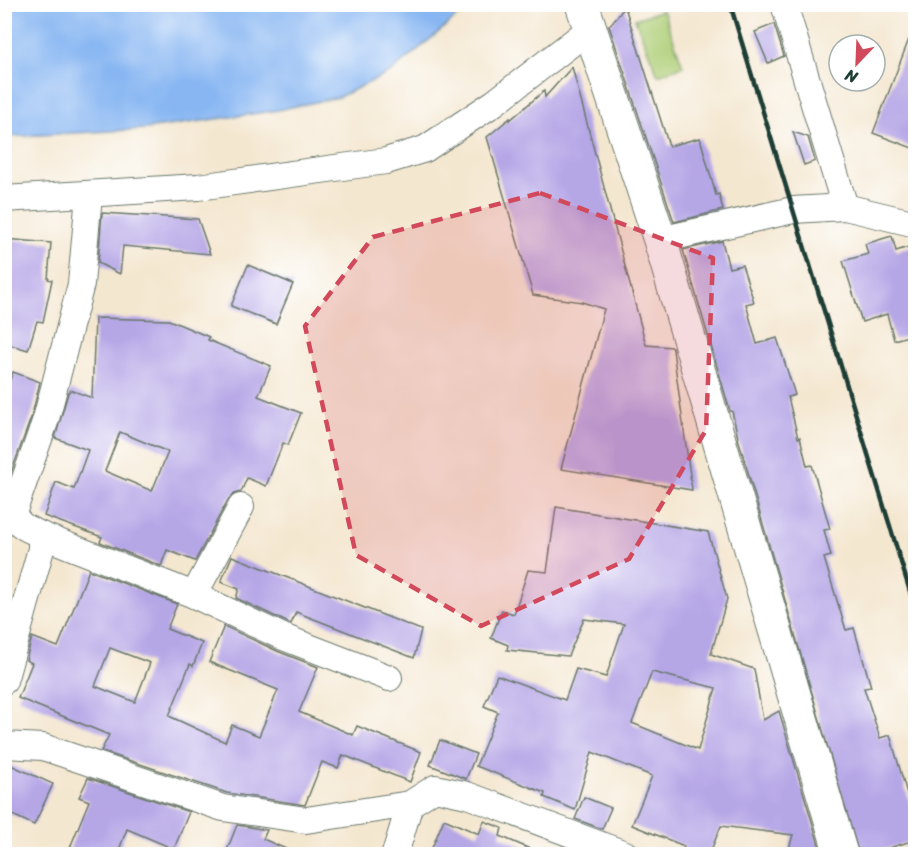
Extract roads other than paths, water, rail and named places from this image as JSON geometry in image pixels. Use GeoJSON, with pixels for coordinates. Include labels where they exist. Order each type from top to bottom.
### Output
{"type":"FeatureCollection","features":[{"type":"Feature","properties":{"kind":"street"},"geometry":{"type":"LineString","coordinates":[[784,4],[845,207]]}},
{"type":"Feature","properties":{"kind":"street"},"geometry":{"type":"LineString","coordinates":[[4,199],[89,195],[221,184],[386,161],[425,150],[494,103],[586,16],[660,240],[841,855]]}},
{"type":"Feature","properties":{"kind":"street"},"geometry":{"type":"LineString","coordinates":[[89,195],[81,284],[46,419],[14,518],[18,523],[41,535],[194,595],[283,637],[389,678]]}},
{"type":"Feature","properties":{"kind":"street"},"geometry":{"type":"LineString","coordinates":[[660,240],[793,210],[845,207],[915,224]]}},
{"type":"Feature","properties":{"kind":"street"},"geometry":{"type":"LineString","coordinates":[[194,595],[241,507]]}},
{"type":"Feature","properties":{"kind":"street"},"geometry":{"type":"LineString","coordinates":[[4,681],[41,549],[41,535]]}},
{"type":"Feature","properties":{"kind":"street"},"geometry":{"type":"LineString","coordinates":[[4,745],[43,747],[223,808],[306,820],[410,804],[435,788],[467,795],[625,855]]}},
{"type":"Feature","properties":{"kind":"street"},"geometry":{"type":"LineString","coordinates":[[395,855],[410,804]]}},
{"type":"Feature","properties":{"kind":"water"},"geometry":{"type":"Polygon","coordinates":[[[5,4],[464,5],[459,15],[391,72],[339,97],[273,111],[146,129],[5,137],[5,4]]]}},
{"type":"Feature","properties":{"kind":"railway"},"geometry":{"type":"LineString","coordinates":[[730,4],[916,611]]}}]}
